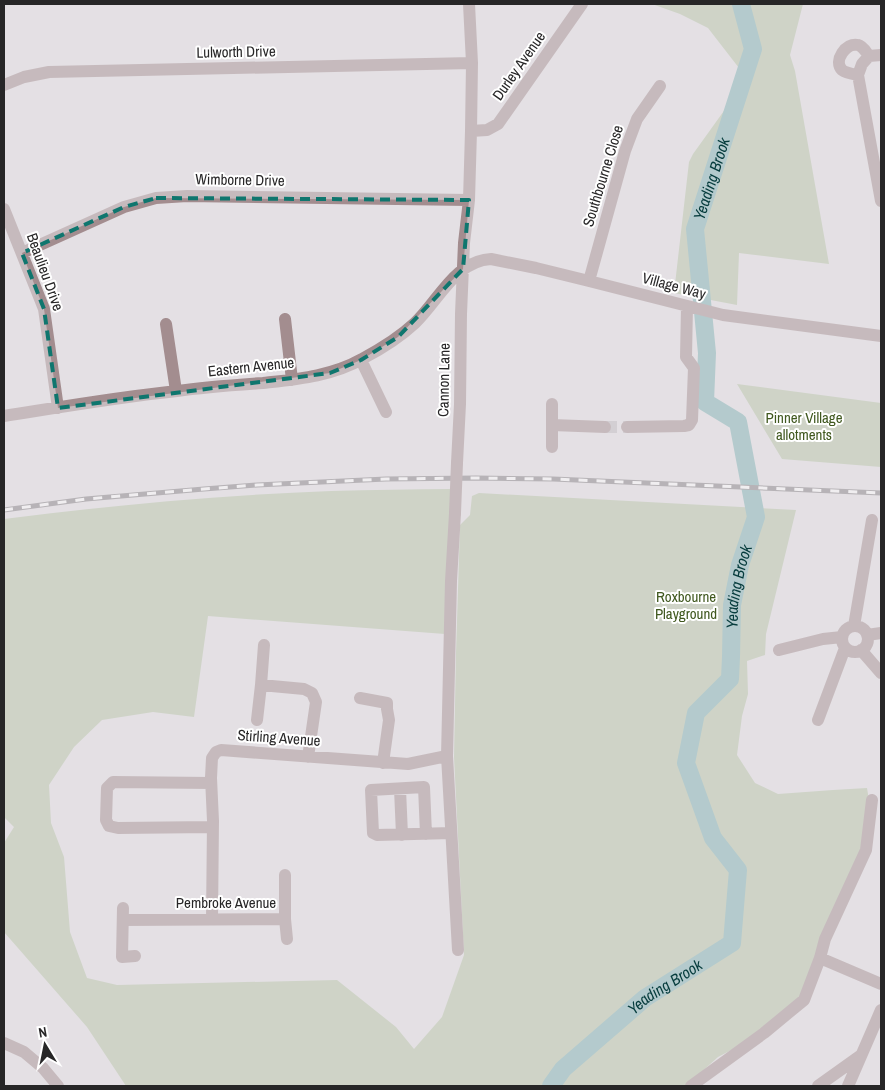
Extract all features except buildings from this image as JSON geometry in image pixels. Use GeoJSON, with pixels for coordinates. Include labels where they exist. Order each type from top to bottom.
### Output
{"type":"FeatureCollection","features":[{"type":"Feature","properties":{"kind":"street","name":"Cannon Lane"},"geometry":{"type":"LineString","coordinates":[[458,950],[447,756],[451,581],[460,404],[461,314],[464,243],[469,200],[472,63],[469,4]]}},
{"type":"Feature","properties":{"kind":"street","name":"Durley Avenue"},"geometry":{"type":"LineString","coordinates":[[471,131],[487,130],[498,124],[582,4]]}},
{"type":"Feature","properties":{"kind":"street"},"geometry":{"type":"LineString","coordinates":[[858,75],[841,69],[839,64],[839,58],[853,45],[858,45],[875,56],[862,64],[858,75],[881,201]]}},
{"type":"Feature","properties":{"kind":"street","name":"Lulworth Drive"},"geometry":{"type":"LineString","coordinates":[[4,85],[24,77],[48,72],[472,63]]}},
{"type":"Feature","properties":{"kind":"street","name":"Southbourne Close"},"geometry":{"type":"LineString","coordinates":[[589,281],[625,150],[638,120],[660,86]]}},
{"type":"Feature","properties":{"kind":"street","name":"Wimborne Drive"},"geometry":{"type":"LineString","coordinates":[[22,253],[124,207],[156,198],[187,196],[469,200]]}},
{"type":"Feature","properties":{"kind":"street","name":"Beaulieu Drive"},"geometry":{"type":"LineString","coordinates":[[4,209],[44,309],[58,408]]}},
{"type":"Feature","properties":{"kind":"street","name":"Village Way"},"geometry":{"type":"LineString","coordinates":[[464,269],[481,260],[491,258],[697,309],[881,336]]}},
{"type":"Feature","properties":{"kind":"street","name":"Eastern Avenue"},"geometry":{"type":"LineString","coordinates":[[4,416],[176,391],[292,380],[330,373],[361,360],[385,346],[414,324],[448,283],[464,269]]}},
{"type":"Feature","properties":{"kind":"street"},"geometry":{"type":"LineString","coordinates":[[627,427],[684,426],[689,425],[692,420],[694,368],[686,357],[697,309]]}},
{"type":"Feature","properties":{"kind":"street"},"geometry":{"type":"LineString","coordinates":[[285,319],[292,380]]}},
{"type":"Feature","properties":{"kind":"street"},"geometry":{"type":"LineString","coordinates":[[166,324],[176,391]]}},
{"type":"Feature","properties":{"kind":"street"},"geometry":{"type":"LineString","coordinates":[[361,360],[386,412]]}},
{"type":"Feature","properties":{"kind":"street"},"geometry":{"type":"LineString","coordinates":[[552,404],[558,426],[552,447]]}},
{"type":"Feature","properties":{"kind":"street"},"geometry":{"type":"LineString","coordinates":[[558,426],[605,427]]}},
{"type":"Feature","properties":{"kind":"street"},"geometry":{"type":"LineString","coordinates":[[854,626],[872,520]]}},
{"type":"Feature","properties":{"kind":"street"},"geometry":{"type":"LineString","coordinates":[[779,650],[823,639],[844,642],[853,652],[861,650],[866,644],[867,635],[862,628],[854,626],[845,630],[844,642],[818,720]]}},
{"type":"Feature","properties":{"kind":"street"},"geometry":{"type":"LineString","coordinates":[[867,635],[881,633]]}},
{"type":"Feature","properties":{"kind":"street"},"geometry":{"type":"LineString","coordinates":[[257,720],[264,645]]}},
{"type":"Feature","properties":{"kind":"street"},"geometry":{"type":"LineString","coordinates":[[861,650],[881,673]]}},
{"type":"Feature","properties":{"kind":"street"},"geometry":{"type":"LineString","coordinates":[[261,685],[304,690],[312,693],[316,702],[308,757]]}},
{"type":"Feature","properties":{"kind":"street"},"geometry":{"type":"LineString","coordinates":[[360,698],[386,703],[389,720],[383,763]]}},
{"type":"Feature","properties":{"kind":"street","name":"Stirling Avenue"},"geometry":{"type":"LineString","coordinates":[[212,919],[211,784],[212,758],[216,752],[221,750],[408,764],[447,756]]}},
{"type":"Feature","properties":{"kind":"street"},"geometry":{"type":"LineString","coordinates":[[211,784],[113,782],[107,788],[106,820],[109,826],[118,828],[212,827]]}},
{"type":"Feature","properties":{"kind":"street"},"geometry":{"type":"LineString","coordinates":[[426,834],[424,787],[372,790],[374,833],[377,835],[451,834]]}},
{"type":"Feature","properties":{"kind":"street"},"geometry":{"type":"LineString","coordinates":[[400,789],[402,835]]}},
{"type":"Feature","properties":{"kind":"street"},"geometry":{"type":"LineString","coordinates":[[692,1086],[804,1000],[825,939],[866,850],[872,800]]}},
{"type":"Feature","properties":{"kind":"street","name":"Pembroke Avenue"},"geometry":{"type":"LineString","coordinates":[[135,956],[122,957],[123,914],[212,919],[285,919],[285,875]]}},
{"type":"Feature","properties":{"kind":"street"},"geometry":{"type":"LineString","coordinates":[[285,919],[287,939]]}},
{"type":"Feature","properties":{"kind":"street"},"geometry":{"type":"LineString","coordinates":[[820,958],[881,984]]}},
{"type":"Feature","properties":{"kind":"street"},"geometry":{"type":"LineString","coordinates":[[848,1086],[860,1056],[877,1030],[881,1010]]}},
{"type":"Feature","properties":{"kind":"street"},"geometry":{"type":"LineString","coordinates":[[4,1043],[24,1052],[58,1086]]}},
{"type":"Feature","properties":{"kind":"street"},"geometry":{"type":"LineString","coordinates":[[821,1086],[860,1056]]}},
{"type":"Feature","properties":{"kind":"highlighted area"},"geometry":{"type":"Polygon","coordinates":[[[156,198],[469,200],[463,269],[398,337],[361,360],[330,373],[58,408],[44,309],[22,253],[124,207],[156,198]]]}},
{"type":"Feature","properties":{"kind":"green space"},"geometry":{"type":"Polygon","coordinates":[[[652,4],[803,4],[790,55],[795,71],[829,264],[739,253],[737,305],[674,293],[689,162],[726,108],[739,68],[708,28],[680,14],[652,4]]]}},
{"type":"Feature","properties":{"kind":"green space","name":"Pinner Village allotments"},"geometry":{"type":"Polygon","coordinates":[[[737,384],[881,403],[881,467],[782,459],[737,384]]]}},
{"type":"Feature","properties":{"kind":"green space","name":"Roxbourne Playground"},"geometry":{"type":"Polygon","coordinates":[[[452,489],[445,634],[208,616],[194,717],[153,712],[102,720],[74,747],[49,785],[51,823],[64,857],[70,932],[87,978],[117,985],[337,980],[396,1027],[414,1049],[442,1017],[464,955],[454,757],[460,525],[470,515],[472,496],[479,493],[796,510],[766,634],[765,655],[747,661],[748,694],[742,716],[737,755],[755,783],[778,794],[867,788],[869,800],[866,850],[804,1000],[764,1033],[718,1057],[686,1086],[126,1086],[87,1027],[4,932],[4,843],[14,827],[4,817],[4,519],[86,509],[249,495],[331,491],[452,489]]]}},
{"type":"Feature","properties":{"kind":"waterway","name":"Yeading Brook"},"geometry":{"type":"LineString","coordinates":[[551,1086],[563,1069],[645,998],[732,943],[738,870],[713,838],[686,763],[696,713],[730,679],[732,605],[740,565],[756,517],[738,422],[705,402],[707,353],[695,229],[753,49],[741,4]]}},
{"type":"Feature","properties":{"kind":"tunnel"},"geometry":{"type":"LineString","coordinates":[[605,427],[627,427]]}},
{"type":"Feature","properties":{"kind":"railway"},"geometry":{"type":"LineString","coordinates":[[4,510],[86,499],[204,489],[386,479],[553,479],[881,493]]}}]}
